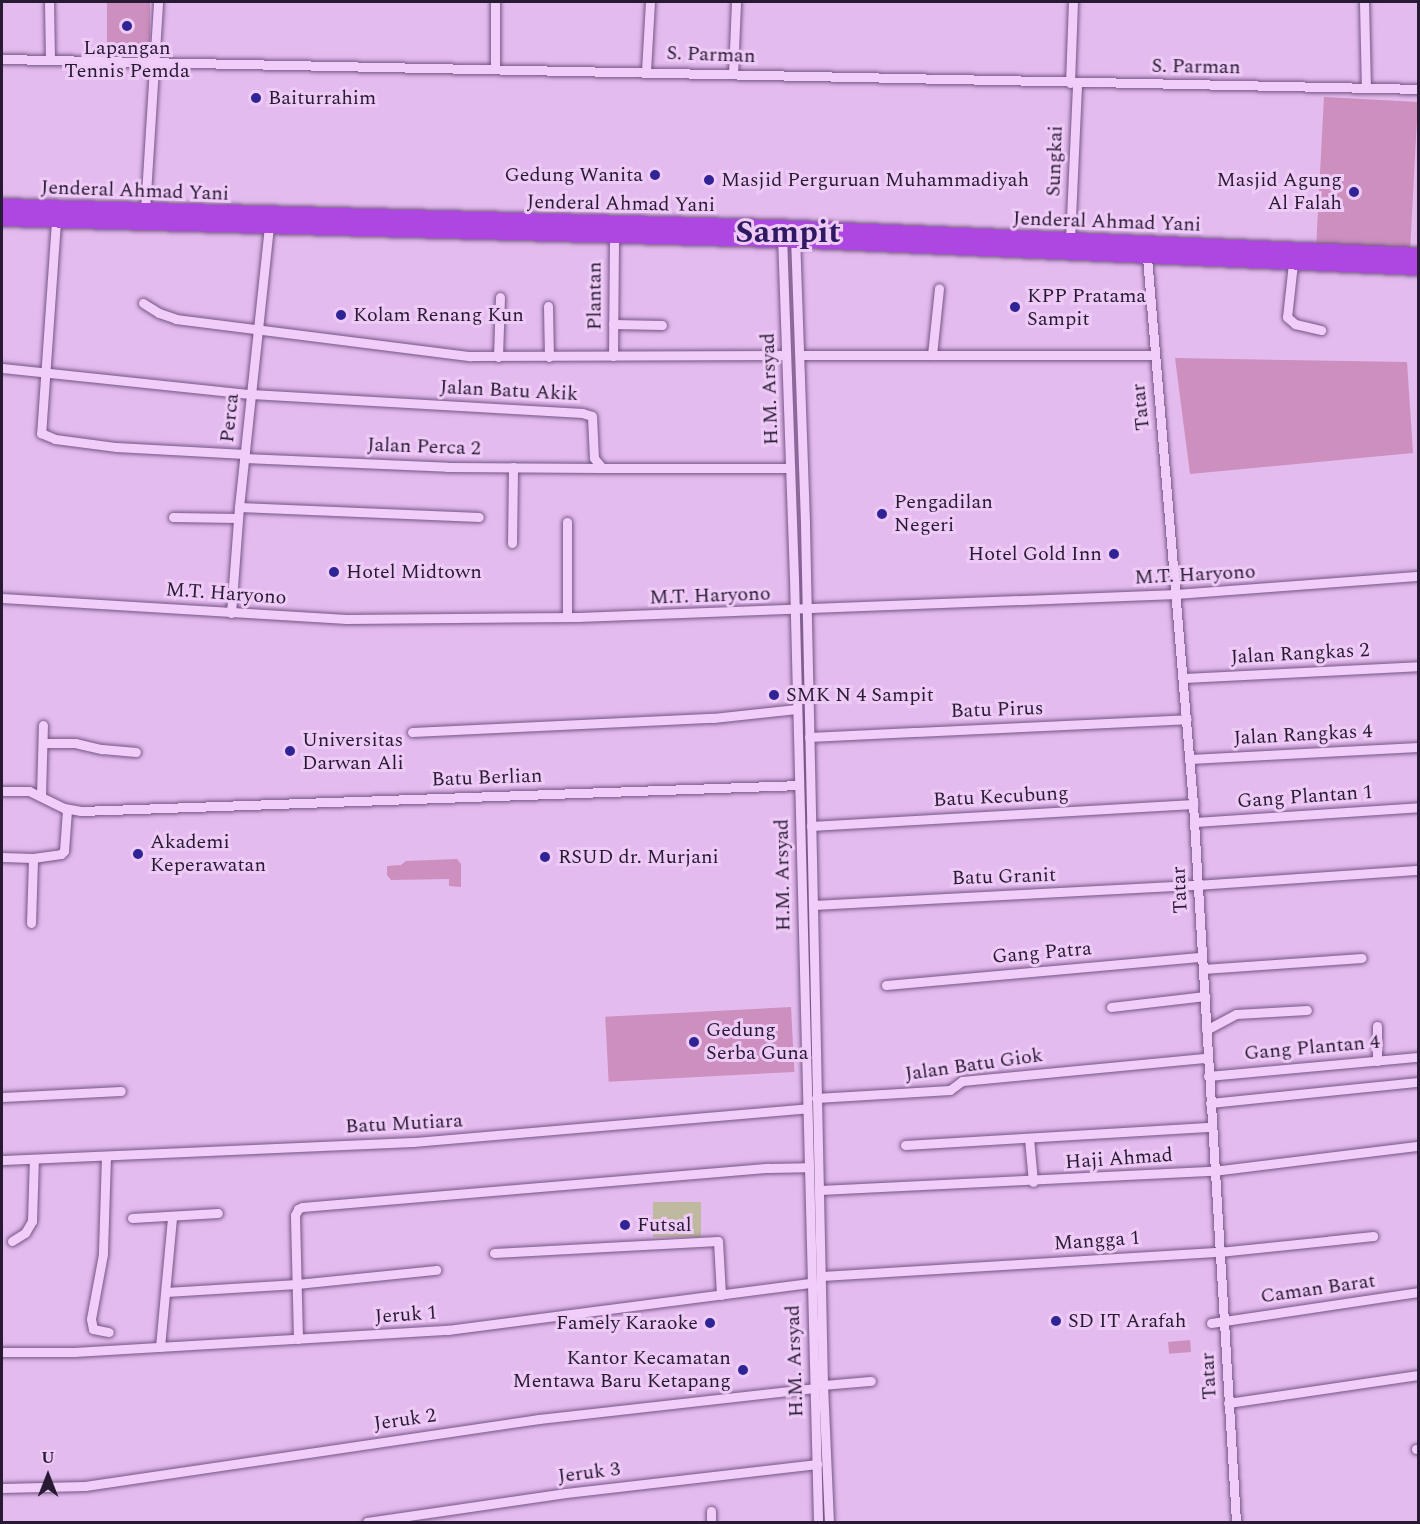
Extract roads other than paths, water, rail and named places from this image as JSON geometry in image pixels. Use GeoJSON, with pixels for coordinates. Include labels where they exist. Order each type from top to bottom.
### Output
{"type":"FeatureCollection","features":[{"type":"Feature","properties":{"kind":"highway","name":"Jenderal Ahmad Yani"},"geometry":{"type":"LineString","coordinates":[[2,206],[145,210],[383,224],[1070,240],[1419,255]]}},
{"type":"Feature","properties":{"kind":"highway","name":"Jenderal Ahmad Yani"},"geometry":{"type":"LineString","coordinates":[[2,219],[269,227],[383,224]]}},
{"type":"Feature","properties":{"kind":"highway","name":"Jenderal Ahmad Yani"},"geometry":{"type":"LineString","coordinates":[[596,229],[614,236],[789,234],[1147,257],[1419,268]]}},
{"type":"Feature","properties":{"kind":"street"},"geometry":{"type":"LineString","coordinates":[[49,2],[50,60]]}},
{"type":"Feature","properties":{"kind":"street"},"geometry":{"type":"LineString","coordinates":[[145,210],[158,2]]}},
{"type":"Feature","properties":{"kind":"street"},"geometry":{"type":"LineString","coordinates":[[495,2],[495,69]]}},
{"type":"Feature","properties":{"kind":"street"},"geometry":{"type":"LineString","coordinates":[[646,71],[650,2]]}},
{"type":"Feature","properties":{"kind":"street"},"geometry":{"type":"LineString","coordinates":[[733,74],[736,2]]}},
{"type":"Feature","properties":{"kind":"street","name":"Sungkai"},"geometry":{"type":"LineString","coordinates":[[1070,240],[1073,2]]}},
{"type":"Feature","properties":{"kind":"street"},"geometry":{"type":"LineString","coordinates":[[1364,2],[1366,88]]}},
{"type":"Feature","properties":{"kind":"street","name":"S. Parman"},"geometry":{"type":"LineString","coordinates":[[2,59],[1419,89]]}},
{"type":"Feature","properties":{"kind":"street"},"geometry":{"type":"LineString","coordinates":[[45,373],[56,221]]}},
{"type":"Feature","properties":{"kind":"street","name":"Perca"},"geometry":{"type":"LineString","coordinates":[[231,613],[250,394],[260,328],[269,227]]}},
{"type":"Feature","properties":{"kind":"street","name":"H.M. Arsyad"},"geometry":{"type":"LineString","coordinates":[[789,234],[800,355],[822,1276],[818,1386],[818,1522]]}},
{"type":"Feature","properties":{"kind":"street","name":"H.M. Arsyad"},"geometry":{"type":"LineString","coordinates":[[789,234],[786,355],[799,785],[807,1167],[811,1283],[829,1522]]}},
{"type":"Feature","properties":{"kind":"street","name":"Plantan"},"geometry":{"type":"LineString","coordinates":[[613,356],[614,236]]}},
{"type":"Feature","properties":{"kind":"street","name":"Tatar"},"geometry":{"type":"LineString","coordinates":[[1147,257],[1195,822],[1209,1103],[1236,1522]]}},
{"type":"Feature","properties":{"kind":"street"},"geometry":{"type":"LineString","coordinates":[[1293,263],[1288,320],[1304,327],[1321,330]]}},
{"type":"Feature","properties":{"kind":"street"},"geometry":{"type":"LineString","coordinates":[[932,355],[939,288]]}},
{"type":"Feature","properties":{"kind":"street"},"geometry":{"type":"LineString","coordinates":[[498,357],[500,297]]}},
{"type":"Feature","properties":{"kind":"street"},"geometry":{"type":"LineString","coordinates":[[143,303],[159,313],[176,319],[470,356],[786,355]]}},
{"type":"Feature","properties":{"kind":"street"},"geometry":{"type":"LineString","coordinates":[[548,306],[549,357]]}},
{"type":"Feature","properties":{"kind":"street"},"geometry":{"type":"LineString","coordinates":[[613,324],[662,325]]}},
{"type":"Feature","properties":{"kind":"street"},"geometry":{"type":"LineString","coordinates":[[800,355],[1154,355]]}},
{"type":"Feature","properties":{"kind":"street"},"geometry":{"type":"LineString","coordinates":[[2,368],[250,394]]}},
{"type":"Feature","properties":{"kind":"street","name":"Jalan Perca 2"},"geometry":{"type":"LineString","coordinates":[[45,373],[39,424],[44,436],[135,449],[245,456],[513,467],[603,468]]}},
{"type":"Feature","properties":{"kind":"street","name":"Jalan Batu Akik"},"geometry":{"type":"LineString","coordinates":[[250,394],[590,414],[593,420],[594,458],[603,468]]}},
{"type":"Feature","properties":{"kind":"street"},"geometry":{"type":"LineString","coordinates":[[789,444],[802,444]]}},
{"type":"Feature","properties":{"kind":"street"},"geometry":{"type":"LineString","coordinates":[[512,543],[513,467]]}},
{"type":"Feature","properties":{"kind":"street"},"geometry":{"type":"LineString","coordinates":[[603,468],[790,468]]}},
{"type":"Feature","properties":{"kind":"street"},"geometry":{"type":"LineString","coordinates":[[239,507],[479,517]]}},
{"type":"Feature","properties":{"kind":"street"},"geometry":{"type":"LineString","coordinates":[[173,517],[238,518]]}},
{"type":"Feature","properties":{"kind":"street"},"geometry":{"type":"LineString","coordinates":[[567,522],[567,617]]}},
{"type":"Feature","properties":{"kind":"street","name":"M.T. Haryono"},"geometry":{"type":"LineString","coordinates":[[2,598],[369,620],[567,617],[794,611],[1177,594],[1419,576]]}},
{"type":"Feature","properties":{"kind":"street","name":"Jalan Rangkas 2"},"geometry":{"type":"LineString","coordinates":[[1184,678],[1419,666]]}},
{"type":"Feature","properties":{"kind":"street"},"geometry":{"type":"LineString","coordinates":[[412,732],[712,718],[797,709]]}},
{"type":"Feature","properties":{"kind":"street","name":"Batu Pirus"},"geometry":{"type":"LineString","coordinates":[[809,736],[1187,719]]}},
{"type":"Feature","properties":{"kind":"street"},"geometry":{"type":"LineString","coordinates":[[41,795],[43,725]]}},
{"type":"Feature","properties":{"kind":"street"},"geometry":{"type":"LineString","coordinates":[[43,743],[75,744],[136,752]]}},
{"type":"Feature","properties":{"kind":"street","name":"Jalan Rangkas 4"},"geometry":{"type":"LineString","coordinates":[[1190,759],[1419,747]]}},
{"type":"Feature","properties":{"kind":"street","name":"Batu Berlian"},"geometry":{"type":"LineString","coordinates":[[2,791],[28,791],[41,795],[68,810],[154,809],[249,803],[799,785]]}},
{"type":"Feature","properties":{"kind":"street","name":"Batu Kecubung"},"geometry":{"type":"LineString","coordinates":[[811,826],[1193,804]]}},
{"type":"Feature","properties":{"kind":"street","name":"Gang Plantan 1"},"geometry":{"type":"LineString","coordinates":[[1195,822],[1419,807]]}},
{"type":"Feature","properties":{"kind":"street"},"geometry":{"type":"LineString","coordinates":[[2,857],[33,858],[57,855],[64,850],[68,810]]}},
{"type":"Feature","properties":{"kind":"street"},"geometry":{"type":"LineString","coordinates":[[31,923],[33,858]]}},
{"type":"Feature","properties":{"kind":"street","name":"Batu Granit"},"geometry":{"type":"LineString","coordinates":[[813,905],[1197,885],[1419,870]]}},
{"type":"Feature","properties":{"kind":"street","name":"Gang Patra"},"geometry":{"type":"LineString","coordinates":[[886,985],[1202,957]]}},
{"type":"Feature","properties":{"kind":"street"},"geometry":{"type":"LineString","coordinates":[[1203,969],[1362,958]]}},
{"type":"Feature","properties":{"kind":"street"},"geometry":{"type":"LineString","coordinates":[[1111,1007],[1205,996]]}},
{"type":"Feature","properties":{"kind":"street"},"geometry":{"type":"LineString","coordinates":[[1206,1030],[1236,1014],[1307,1010]]}},
{"type":"Feature","properties":{"kind":"street"},"geometry":{"type":"LineString","coordinates":[[1377,1026],[1377,1061]]}},
{"type":"Feature","properties":{"kind":"street","name":"Gang Plantan 4"},"geometry":{"type":"LineString","coordinates":[[1208,1076],[1419,1057]]}},
{"type":"Feature","properties":{"kind":"street","name":"Jalan Batu Giok"},"geometry":{"type":"LineString","coordinates":[[816,1098],[950,1090],[962,1081],[1207,1058]]}},
{"type":"Feature","properties":{"kind":"street"},"geometry":{"type":"LineString","coordinates":[[1209,1103],[1419,1082]]}},
{"type":"Feature","properties":{"kind":"street"},"geometry":{"type":"LineString","coordinates":[[2,1097],[121,1090]]}},
{"type":"Feature","properties":{"kind":"street","name":"Batu Mutiara"},"geometry":{"type":"LineString","coordinates":[[2,1160],[437,1141],[807,1108]]}},
{"type":"Feature","properties":{"kind":"street"},"geometry":{"type":"LineString","coordinates":[[905,1145],[1211,1127]]}},
{"type":"Feature","properties":{"kind":"street"},"geometry":{"type":"LineString","coordinates":[[1029,1138],[1033,1182]]}},
{"type":"Feature","properties":{"kind":"street","name":"Haji Ahmad"},"geometry":{"type":"LineString","coordinates":[[820,1191],[1033,1182],[1213,1171],[1419,1146]]}},
{"type":"Feature","properties":{"kind":"street"},"geometry":{"type":"LineString","coordinates":[[106,1156],[103,1254],[91,1319],[93,1329],[110,1332]]}},
{"type":"Feature","properties":{"kind":"street"},"geometry":{"type":"LineString","coordinates":[[12,1241],[25,1233],[32,1221],[34,1159]]}},
{"type":"Feature","properties":{"kind":"street"},"geometry":{"type":"LineString","coordinates":[[298,1339],[295,1215],[302,1207],[757,1169],[807,1167]]}},
{"type":"Feature","properties":{"kind":"street"},"geometry":{"type":"LineString","coordinates":[[132,1218],[218,1213]]}},
{"type":"Feature","properties":{"kind":"street"},"geometry":{"type":"LineString","coordinates":[[160,1347],[172,1217]]}},
{"type":"Feature","properties":{"kind":"street","name":"Mangga 1"},"geometry":{"type":"LineString","coordinates":[[822,1276],[1219,1252],[1373,1236]]}},
{"type":"Feature","properties":{"kind":"street"},"geometry":{"type":"LineString","coordinates":[[494,1253],[718,1241],[722,1295]]}},
{"type":"Feature","properties":{"kind":"street"},"geometry":{"type":"LineString","coordinates":[[166,1292],[297,1284],[436,1270]]}},
{"type":"Feature","properties":{"kind":"street","name":"Jeruk 1"},"geometry":{"type":"LineString","coordinates":[[2,1352],[74,1352],[467,1328],[811,1283]]}},
{"type":"Feature","properties":{"kind":"street","name":"Caman Barat"},"geometry":{"type":"LineString","coordinates":[[1211,1323],[1419,1292]]}},
{"type":"Feature","properties":{"kind":"street"},"geometry":{"type":"LineString","coordinates":[[1228,1403],[1419,1375]]}},
{"type":"Feature","properties":{"kind":"street","name":"Jeruk 2"},"geometry":{"type":"LineString","coordinates":[[2,1488],[92,1485],[528,1420],[871,1381]]}},
{"type":"Feature","properties":{"kind":"street","name":"Jeruk 3"},"geometry":{"type":"LineString","coordinates":[[367,1522],[566,1493],[817,1464]]}},
{"type":"Feature","properties":{"kind":"street"},"geometry":{"type":"LineString","coordinates":[[711,1511],[711,1522]]}},
{"type":"Feature","properties":{"kind":"place","name":"Lapangan Tennis Pemda"},"geometry":{"type":"Point","coordinates":[127,26]}},
{"type":"Feature","properties":{"kind":"place","name":"Baiturrahim"},"geometry":{"type":"Point","coordinates":[256,98]}},
{"type":"Feature","properties":{"kind":"place","name":"Gedung Wanita"},"geometry":{"type":"Point","coordinates":[655,175]}},
{"type":"Feature","properties":{"kind":"place","name":"Masjid Perguruan Muhammadiyah"},"geometry":{"type":"Point","coordinates":[709,180]}},
{"type":"Feature","properties":{"kind":"place","name":"Masjid Agung Al Falah"},"geometry":{"type":"Point","coordinates":[1354,192]}},
{"type":"Feature","properties":{"kind":"place","name":"KPP Pratama Sampit"},"geometry":{"type":"Point","coordinates":[1015,307]}},
{"type":"Feature","properties":{"kind":"place","name":"Kolam Renang Kun"},"geometry":{"type":"Point","coordinates":[341,315]}},
{"type":"Feature","properties":{"kind":"place","name":"Pengadilan Negeri"},"geometry":{"type":"Point","coordinates":[882,514]}},
{"type":"Feature","properties":{"kind":"place","name":"Hotel Gold Inn"},"geometry":{"type":"Point","coordinates":[1114,554]}},
{"type":"Feature","properties":{"kind":"place","name":"Hotel Midtown"},"geometry":{"type":"Point","coordinates":[334,572]}},
{"type":"Feature","properties":{"kind":"place","name":"SMK N 4 Sampit"},"geometry":{"type":"Point","coordinates":[774,695]}},
{"type":"Feature","properties":{"kind":"place","name":"Universitas Darwan Ali"},"geometry":{"type":"Point","coordinates":[290,751]}},
{"type":"Feature","properties":{"kind":"place","name":"Akademi Keperawatan"},"geometry":{"type":"Point","coordinates":[138,854]}},
{"type":"Feature","properties":{"kind":"place","name":"RSUD dr. Murjani"},"geometry":{"type":"Point","coordinates":[545,857]}},
{"type":"Feature","properties":{"kind":"place","name":"Gedung Serba Guna"},"geometry":{"type":"Point","coordinates":[694,1042]}},
{"type":"Feature","properties":{"kind":"place","name":"Futsal"},"geometry":{"type":"Point","coordinates":[625,1225]}},
{"type":"Feature","properties":{"kind":"place","name":"SD IT Arafah"},"geometry":{"type":"Point","coordinates":[1056,1321]}},
{"type":"Feature","properties":{"kind":"place","name":"Famely Karaoke"},"geometry":{"type":"Point","coordinates":[710,1323]}},
{"type":"Feature","properties":{"kind":"place","name":"Kantor Kecamatan Mentawa Baru Ketapang"},"geometry":{"type":"Point","coordinates":[743,1370]}},
{"type":"Feature","properties":{"kind":"district","name":"Sampit"},"geometry":{"type":"Point","coordinates":[788,233]}}]}
